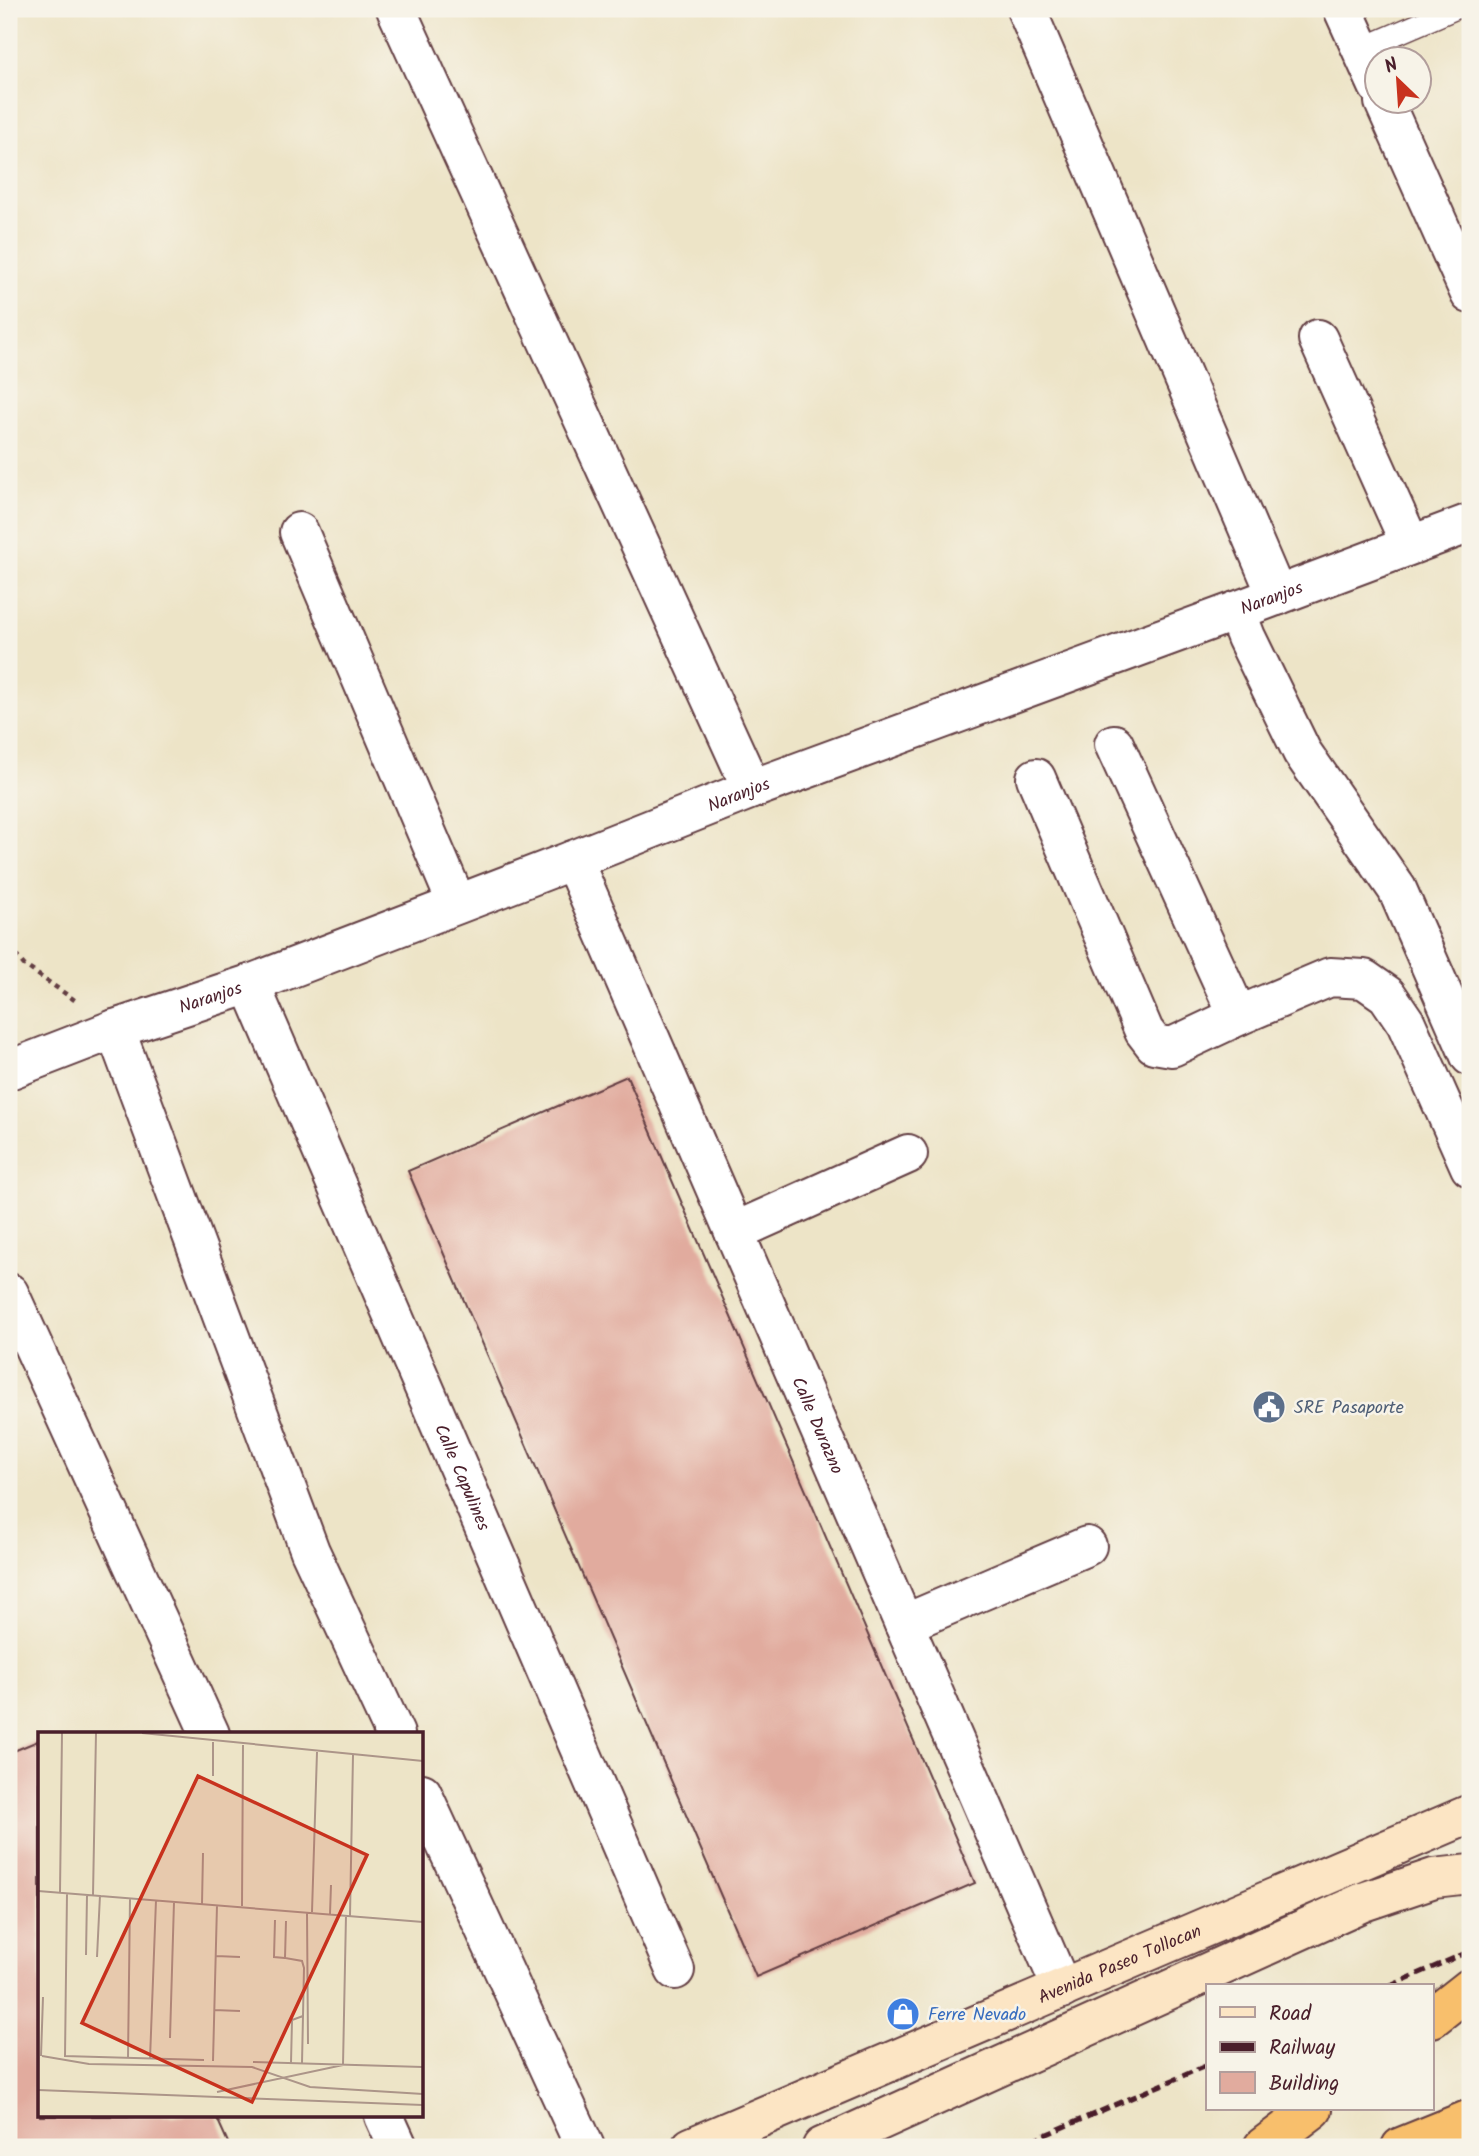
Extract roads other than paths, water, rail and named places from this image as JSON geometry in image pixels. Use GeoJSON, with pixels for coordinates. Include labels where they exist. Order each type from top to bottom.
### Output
{"type":"FeatureCollection","features":[{"type":"Feature","properties":{"kind":"highway"},"geometry":{"type":"LineString","coordinates":[[1434,2016],[1470,1988]]}},
{"type":"Feature","properties":{"kind":"highway"},"geometry":{"type":"LineString","coordinates":[[1264,2147],[1313,2110]]}},
{"type":"Feature","properties":{"kind":"highway"},"geometry":{"type":"LineString","coordinates":[[1401,2147],[1470,2119]]}},
{"type":"Feature","properties":{"kind":"main road","name":"Avenida Paseo Tollocan"},"geometry":{"type":"LineString","coordinates":[[691,2147],[1470,1814]]}},
{"type":"Feature","properties":{"kind":"main road"},"geometry":{"type":"LineString","coordinates":[[822,2147],[1363,1902],[1434,1878],[1470,1874]]}},
{"type":"Feature","properties":{"kind":"street"},"geometry":{"type":"LineString","coordinates":[[396,9],[752,789]]}},
{"type":"Feature","properties":{"kind":"street"},"geometry":{"type":"LineString","coordinates":[[1026,9],[1277,596]]}},
{"type":"Feature","properties":{"kind":"street"},"geometry":{"type":"LineString","coordinates":[[1343,9],[1364,56]]}},
{"type":"Feature","properties":{"kind":"street"},"geometry":{"type":"LineString","coordinates":[[1390,116],[1470,293]]}},
{"type":"Feature","properties":{"kind":"street"},"geometry":{"type":"LineString","coordinates":[[1318,339],[1410,544]]}},
{"type":"Feature","properties":{"kind":"street","name":"Naranjos"},"geometry":{"type":"LineString","coordinates":[[9,1070],[116,1029],[250,984],[752,789],[1470,523]]}},
{"type":"Feature","properties":{"kind":"street"},"geometry":{"type":"LineString","coordinates":[[299,532],[457,904]]}},
{"type":"Feature","properties":{"kind":"street"},"geometry":{"type":"LineString","coordinates":[[1236,611],[1302,752],[1397,889],[1470,1056]]}},
{"type":"Feature","properties":{"kind":"street"},"geometry":{"type":"LineString","coordinates":[[1114,744],[1238,1016]]}},
{"type":"Feature","properties":{"kind":"street"},"geometry":{"type":"LineString","coordinates":[[1036,778],[1144,1031],[1154,1044],[1172,1047],[1330,977],[1364,979],[1387,995],[1406,1023],[1470,1167]]}},
{"type":"Feature","properties":{"kind":"street","name":"Calle Durazno"},"geometry":{"type":"LineString","coordinates":[[573,860],[1062,1989]]}},
{"type":"Feature","properties":{"kind":"street","name":"Calle Capulines"},"geometry":{"type":"LineString","coordinates":[[250,984],[675,1970]]}},
{"type":"Feature","properties":{"kind":"street"},"geometry":{"type":"LineString","coordinates":[[116,1029],[310,1550],[394,1732]]}},
{"type":"Feature","properties":{"kind":"street"},"geometry":{"type":"LineString","coordinates":[[734,1232],[908,1154]]}},
{"type":"Feature","properties":{"kind":"street"},"geometry":{"type":"LineString","coordinates":[[9,1293],[209,1732]]}},
{"type":"Feature","properties":{"kind":"street"},"geometry":{"type":"LineString","coordinates":[[904,1624],[1087,1546]]}},
{"type":"Feature","properties":{"kind":"street"},"geometry":{"type":"LineString","coordinates":[[424,1797],[585,2147]]}},
{"type":"Feature","properties":{"kind":"street"},"geometry":{"type":"LineString","coordinates":[[385,2118],[398,2147]]}},
{"type":"Feature","properties":{"kind":"lane"},"geometry":{"type":"LineString","coordinates":[[1361,49],[1454,9]]}},
{"type":"Feature","properties":{"kind":"railway"},"geometry":{"type":"LineString","coordinates":[[1395,1984],[1470,1951]]}},
{"type":"Feature","properties":{"kind":"railway"},"geometry":{"type":"LineString","coordinates":[[1017,2147],[1206,2066]]}},
{"type":"Feature","properties":{"kind":"place","name":"SRE Pasaporte"},"geometry":{"type":"Point","coordinates":[1269,1407]}},
{"type":"Feature","properties":{"kind":"place","name":"Ferre Nevado"},"geometry":{"type":"Point","coordinates":[903,2014]}}]}
